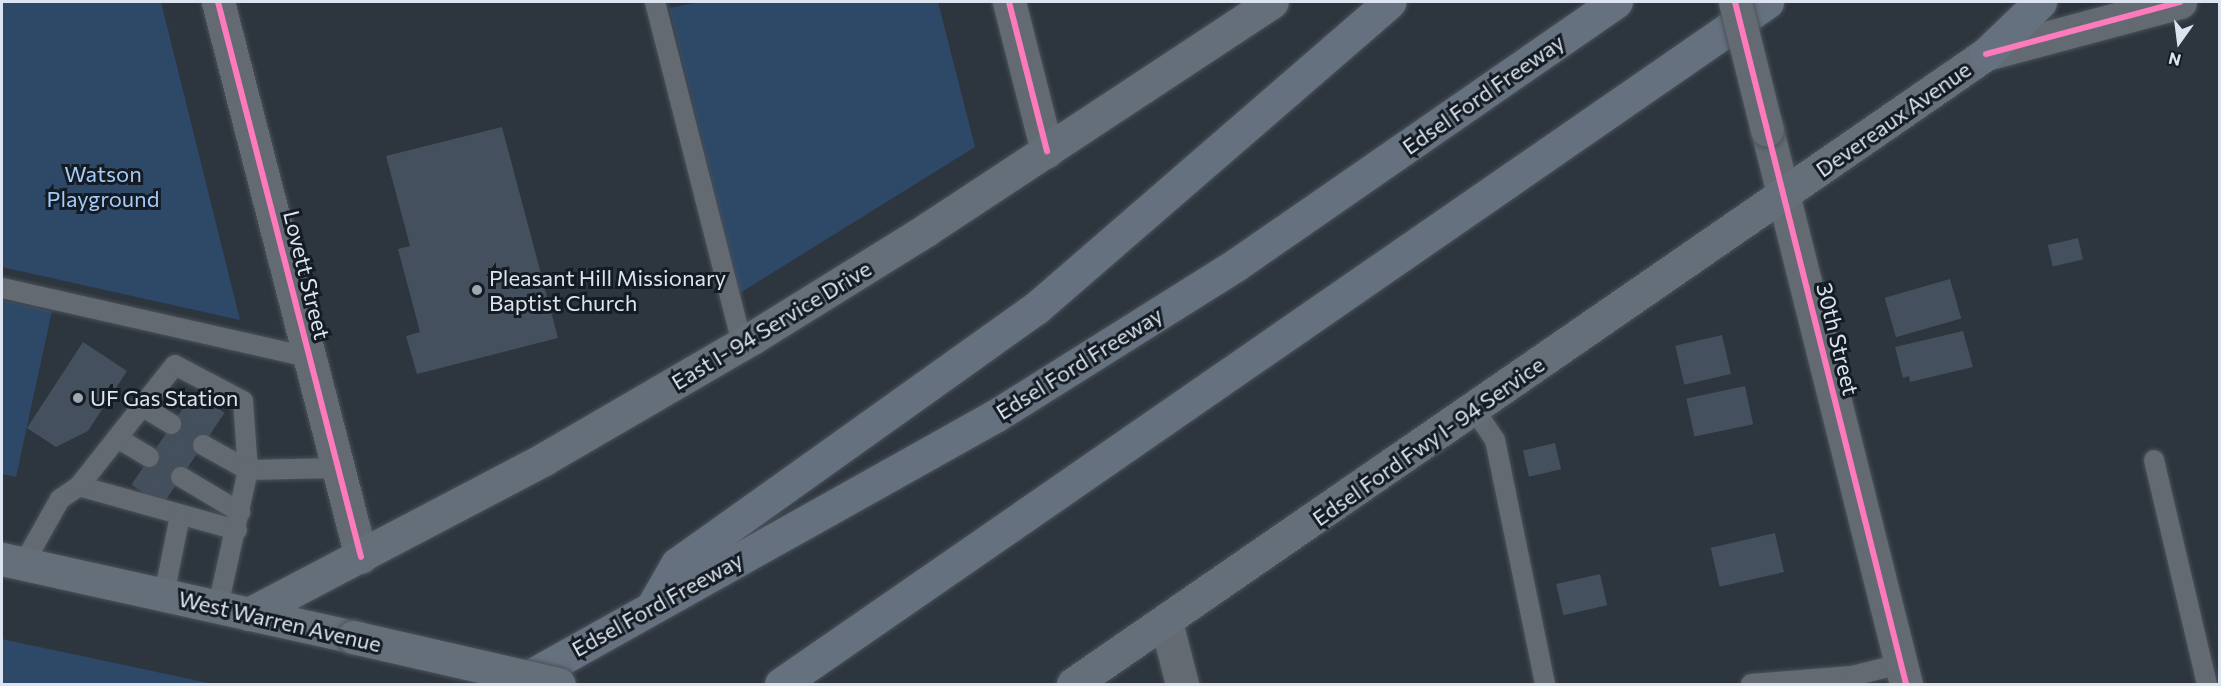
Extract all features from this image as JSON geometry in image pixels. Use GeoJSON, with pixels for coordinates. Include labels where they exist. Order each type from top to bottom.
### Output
{"type":"FeatureCollection","features":[{"type":"Feature","properties":{"kind":"highway"},"geometry":{"type":"LineString","coordinates":[[654,605],[677,564],[1035,309],[1390,2]]}},
{"type":"Feature","properties":{"kind":"highway","name":"Edsel Ford Freeway"},"geometry":{"type":"LineString","coordinates":[[516,684],[995,416],[1237,264],[1616,2]]}},
{"type":"Feature","properties":{"kind":"highway"},"geometry":{"type":"LineString","coordinates":[[782,684],[1767,2]]}},
{"type":"Feature","properties":{"kind":"highway"},"geometry":{"type":"LineString","coordinates":[[1986,54],[2040,2]]}},
{"type":"Feature","properties":{"kind":"main road","name":"East I- 94 Service Drive"},"geometry":{"type":"LineString","coordinates":[[233,610],[361,557],[544,459],[742,344],[1047,151],[1272,2]]}},
{"type":"Feature","properties":{"kind":"main road","name":"Devereaux Avenue"},"geometry":{"type":"LineString","coordinates":[[1783,196],[1986,54]]}},
{"type":"Feature","properties":{"kind":"main road","name":"Edsel Ford Fwy I- 94 Service"},"geometry":{"type":"LineString","coordinates":[[1073,684],[1783,196]]}},
{"type":"Feature","properties":{"kind":"main road","name":"West Warren Avenue"},"geometry":{"type":"LineString","coordinates":[[13,561],[559,684]]}},
{"type":"Feature","properties":{"kind":"street","name":"Lovett Street"},"geometry":{"type":"LineString","coordinates":[[218,2],[361,557]]}},
{"type":"Feature","properties":{"kind":"street"},"geometry":{"type":"LineString","coordinates":[[1009,2],[1047,151]]}},
{"type":"Feature","properties":{"kind":"street","name":"30th Street"},"geometry":{"type":"LineString","coordinates":[[1735,2],[1903,674]]}},
{"type":"Feature","properties":{"kind":"street","name":"Devereaux Avenue"},"geometry":{"type":"LineString","coordinates":[[1986,54],[2180,2]]}},
{"type":"Feature","properties":{"kind":"street"},"geometry":{"type":"LineString","coordinates":[[1166,622],[1182,684]]}},
{"type":"Feature","properties":{"kind":"lane"},"geometry":{"type":"LineString","coordinates":[[655,2],[742,344]]}},
{"type":"Feature","properties":{"kind":"lane"},"geometry":{"type":"LineString","coordinates":[[2,288],[309,357]]}},
{"type":"Feature","properties":{"kind":"lane"},"geometry":{"type":"LineString","coordinates":[[13,561],[60,499],[79,486],[119,439],[175,365],[243,401],[248,470],[238,521],[233,610]]}},
{"type":"Feature","properties":{"kind":"lane"},"geometry":{"type":"LineString","coordinates":[[143,407],[171,424]]}},
{"type":"Feature","properties":{"kind":"lane"},"geometry":{"type":"LineString","coordinates":[[1474,409],[1495,440],[1545,684]]}},
{"type":"Feature","properties":{"kind":"lane"},"geometry":{"type":"LineString","coordinates":[[119,439],[149,457]]}},
{"type":"Feature","properties":{"kind":"lane"},"geometry":{"type":"LineString","coordinates":[[203,445],[248,470],[338,468]]}},
{"type":"Feature","properties":{"kind":"lane"},"geometry":{"type":"LineString","coordinates":[[2154,460],[2207,684]]}},
{"type":"Feature","properties":{"kind":"lane"},"geometry":{"type":"LineString","coordinates":[[181,477],[238,521]]}},
{"type":"Feature","properties":{"kind":"lane"},"geometry":{"type":"LineString","coordinates":[[79,486],[180,516],[238,521]]}},
{"type":"Feature","properties":{"kind":"lane"},"geometry":{"type":"LineString","coordinates":[[164,595],[180,516]]}},
{"type":"Feature","properties":{"kind":"lane"},"geometry":{"type":"LineString","coordinates":[[1751,684],[1903,674]]}},
{"type":"Feature","properties":{"kind":"green space","name":"Watson Playground"},"geometry":{"type":"Polygon","coordinates":[[[2,2],[161,2],[240,320],[2,267],[2,2]]]}},
{"type":"Feature","properties":{"kind":"green space"},"geometry":{"type":"Polygon","coordinates":[[[700,2],[938,2],[975,147],[740,293],[669,8],[700,2]]]}},
{"type":"Feature","properties":{"kind":"green space"},"geometry":{"type":"Polygon","coordinates":[[[2,300],[52,311],[16,477],[2,474],[2,300]]]}},
{"type":"Feature","properties":{"kind":"green space"},"geometry":{"type":"Polygon","coordinates":[[[2,639],[213,684],[2,684],[2,639]]]}},
{"type":"Feature","properties":{"kind":"building","name":"Pleasant Hill Missionary Baptist Church"},"geometry":{"type":"Polygon","coordinates":[[[502,127],[558,338],[417,374],[406,336],[420,332],[398,249],[410,246],[386,156],[502,127]]]}},
{"type":"Feature","properties":{"kind":"building"},"geometry":{"type":"Polygon","coordinates":[[[2078,238],[2083,259],[2053,266],[2048,245],[2078,238]]]}},
{"type":"Feature","properties":{"kind":"building"},"geometry":{"type":"Polygon","coordinates":[[[1950,279],[1961,318],[1896,337],[1885,298],[1950,279]]]}},
{"type":"Feature","properties":{"kind":"building"},"geometry":{"type":"Polygon","coordinates":[[[1963,331],[1973,367],[1910,382],[1909,376],[1903,378],[1895,347],[1963,331]]]}},
{"type":"Feature","properties":{"kind":"building"},"geometry":{"type":"Polygon","coordinates":[[[1722,335],[1731,374],[1684,385],[1675,346],[1722,335]]]}},
{"type":"Feature","properties":{"kind":"building"},"geometry":{"type":"Polygon","coordinates":[[[83,342],[127,371],[88,431],[56,447],[27,428],[83,342]]]}},
{"type":"Feature","properties":{"kind":"building"},"geometry":{"type":"Polygon","coordinates":[[[1745,386],[1753,424],[1694,437],[1686,398],[1745,386]]]}},
{"type":"Feature","properties":{"kind":"building"},"geometry":{"type":"Polygon","coordinates":[[[194,392],[225,413],[162,506],[131,485],[194,392]]]}},
{"type":"Feature","properties":{"kind":"building"},"geometry":{"type":"Polygon","coordinates":[[[1555,443],[1561,469],[1529,477],[1523,450],[1555,443]]]}},
{"type":"Feature","properties":{"kind":"building"},"geometry":{"type":"Polygon","coordinates":[[[1775,533],[1784,572],[1720,587],[1711,548],[1775,533]]]}},
{"type":"Feature","properties":{"kind":"building"},"geometry":{"type":"Polygon","coordinates":[[[1600,574],[1607,605],[1563,615],[1556,584],[1600,574]]]}},
{"type":"Feature","properties":{"kind":"cycle path"},"geometry":{"type":"LineString","coordinates":[[218,2],[361,557]]}},
{"type":"Feature","properties":{"kind":"cycle path"},"geometry":{"type":"LineString","coordinates":[[1009,2],[1047,151]]}},
{"type":"Feature","properties":{"kind":"cycle path"},"geometry":{"type":"LineString","coordinates":[[1735,2],[1906,684]]}},
{"type":"Feature","properties":{"kind":"cycle path"},"geometry":{"type":"LineString","coordinates":[[1986,54],[2180,2]]}},
{"type":"Feature","properties":{"kind":"place","name":"Pleasant Hill Missionary Baptist Church"},"geometry":{"type":"Point","coordinates":[477,290]}},
{"type":"Feature","properties":{"kind":"place","name":"UF Gas Station"},"geometry":{"type":"Point","coordinates":[78,398]}}]}
